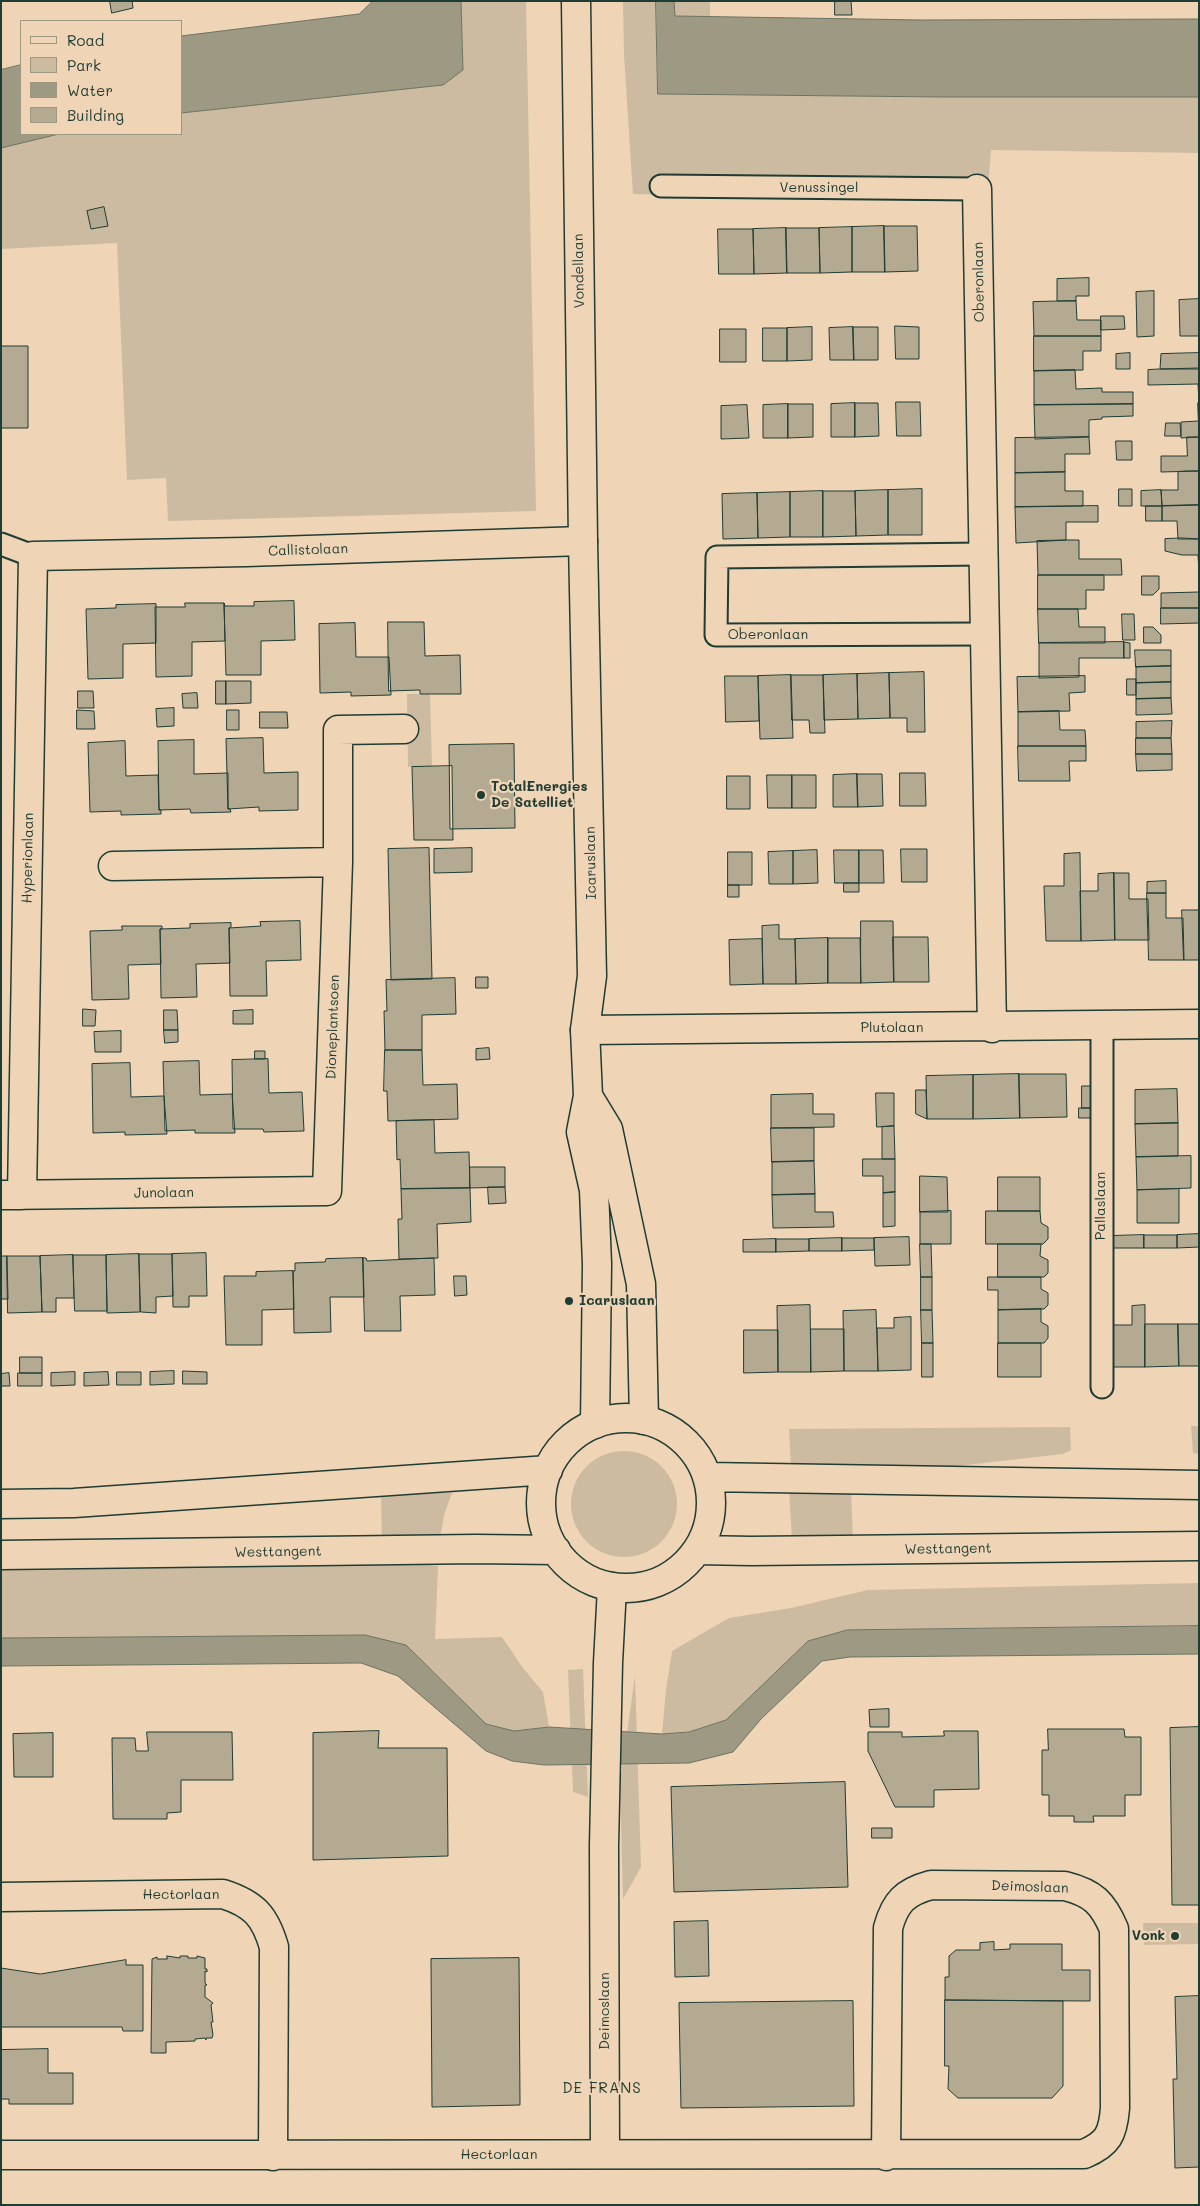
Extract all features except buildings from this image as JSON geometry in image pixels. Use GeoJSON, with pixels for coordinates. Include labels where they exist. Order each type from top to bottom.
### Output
{"type":"FeatureCollection","features":[{"type":"Feature","properties":{"kind":"street","name":"Vondellaan"},"geometry":{"type":"LineString","coordinates":[[576,1],[583,541]]}},
{"type":"Feature","properties":{"kind":"street","name":"Venussingel"},"geometry":{"type":"LineString","coordinates":[[661,186],[977,189]]}},
{"type":"Feature","properties":{"kind":"street","name":"Oberonlaan"},"geometry":{"type":"LineString","coordinates":[[977,189],[992,1028]]}},
{"type":"Feature","properties":{"kind":"street","name":"Callistolaan"},"geometry":{"type":"LineString","coordinates":[[33,556],[246,552],[583,541]]}},
{"type":"Feature","properties":{"kind":"street","name":"Icaruslaan"},"geometry":{"type":"LineString","coordinates":[[583,541],[592,976],[585,1030],[588,1096],[581,1132],[594,1190],[597,1264],[596,1424]]}},
{"type":"Feature","properties":{"kind":"street"},"geometry":{"type":"LineString","coordinates":[[1,544],[33,556]]}},
{"type":"Feature","properties":{"kind":"street","name":"Oberonlaan"},"geometry":{"type":"LineString","coordinates":[[983,554],[717,557],[716,635],[984,634]]}},
{"type":"Feature","properties":{"kind":"street","name":"Hyperionlaan"},"geometry":{"type":"LineString","coordinates":[[12,1195],[33,556]]}},
{"type":"Feature","properties":{"kind":"street","name":"Dioneplantsoen"},"geometry":{"type":"LineString","coordinates":[[327,1191],[338,862],[338,730],[404,729]]}},
{"type":"Feature","properties":{"kind":"street"},"geometry":{"type":"LineString","coordinates":[[113,866],[338,862]]}},
{"type":"Feature","properties":{"kind":"street","name":"Plutolaan"},"geometry":{"type":"LineString","coordinates":[[585,1030],[677,1028],[992,1028],[1199,1024]]}},
{"type":"Feature","properties":{"kind":"street","name":"Pallaslaan"},"geometry":{"type":"LineString","coordinates":[[1102,1026],[1102,1387]]}},
{"type":"Feature","properties":{"kind":"street","name":"Icaruslaan"},"geometry":{"type":"LineString","coordinates":[[588,1096],[608,1129],[641,1284],[644,1420]]}},
{"type":"Feature","properties":{"kind":"street","name":"Junolaan"},"geometry":{"type":"LineString","coordinates":[[12,1195],[327,1191]]}},
{"type":"Feature","properties":{"kind":"street"},"geometry":{"type":"LineString","coordinates":[[611,1419],[644,1420],[665,1427],[683,1440],[698,1457],[707,1477],[711,1496],[710,1515],[706,1533],[697,1550],[681,1568],[660,1581],[628,1588],[612,1586],[590,1580],[571,1567],[556,1550],[548,1535],[542,1511],[543,1486],[548,1470],[556,1455],[566,1442],[580,1432],[611,1419]]}},
{"type":"Feature","properties":{"kind":"street"},"geometry":{"type":"LineString","coordinates":[[1,1504],[74,1503],[548,1470]]}},
{"type":"Feature","properties":{"kind":"street"},"geometry":{"type":"LineString","coordinates":[[707,1477],[1199,1485]]}},
{"type":"Feature","properties":{"kind":"street","name":"Westtangent"},"geometry":{"type":"LineString","coordinates":[[697,1550],[1199,1546]]}},
{"type":"Feature","properties":{"kind":"street","name":"Westtangent"},"geometry":{"type":"LineString","coordinates":[[1,1555],[476,1549],[556,1550]]}},
{"type":"Feature","properties":{"kind":"street","name":"Deimoslaan"},"geometry":{"type":"LineString","coordinates":[[612,1586],[606,1720],[604,1846],[605,2154],[886,2156],[1068,2156],[1097,2149],[1108,2139],[1114,2126],[1115,2108],[1114,1929],[1108,1913],[1097,1900],[1082,1890],[1065,1886],[931,1885],[915,1889],[902,1898],[892,1912],[888,1928],[886,2156]]}},
{"type":"Feature","properties":{"kind":"street","name":"Hectorlaan"},"geometry":{"type":"LineString","coordinates":[[1,1897],[223,1894],[242,1900],[258,1913],[268,1929],[274,1947],[273,2156]]}},
{"type":"Feature","properties":{"kind":"street","name":"Hectorlaan"},"geometry":{"type":"LineString","coordinates":[[1,2156],[605,2154]]}},
{"type":"Feature","properties":{"kind":"green space"},"geometry":{"type":"Polygon","coordinates":[[[461,1],[526,1],[536,511],[168,521],[166,478],[127,480],[117,243],[1,249],[1,148],[55,135],[182,135],[182,113],[443,85],[463,70],[461,1]]]}},
{"type":"Feature","properties":{"kind":"green space"},"geometry":{"type":"Polygon","coordinates":[[[623,1],[656,1],[658,94],[1199,97],[1199,153],[991,150],[987,202],[633,194],[624,55],[623,1]]]}},
{"type":"Feature","properties":{"kind":"green space"},"geometry":{"type":"Polygon","coordinates":[[[663,1],[710,1],[710,17],[674,16],[663,1]]]}},
{"type":"Feature","properties":{"kind":"green space"},"geometry":{"type":"Polygon","coordinates":[[[407,694],[430,694],[432,767],[408,767],[407,694]]]}},
{"type":"Feature","properties":{"kind":"green space"},"geometry":{"type":"Polygon","coordinates":[[[1191,1426],[1199,1426],[1199,1454],[1193,1453],[1191,1426]]]}},
{"type":"Feature","properties":{"kind":"green space"},"geometry":{"type":"Polygon","coordinates":[[[1070,1427],[1071,1450],[1063,1454],[931,1469],[791,1468],[789,1429],[1070,1427]]]}},
{"type":"Feature","properties":{"kind":"green space"},"geometry":{"type":"Polygon","coordinates":[[[624,1451],[644,1455],[662,1466],[673,1484],[677,1504],[673,1524],[662,1542],[644,1553],[624,1557],[604,1553],[586,1542],[575,1524],[571,1504],[575,1484],[586,1466],[604,1455],[624,1451]]]}},
{"type":"Feature","properties":{"kind":"green space"},"geometry":{"type":"Polygon","coordinates":[[[789,1489],[851,1489],[853,1541],[792,1539],[789,1489]]]}},
{"type":"Feature","properties":{"kind":"green space"},"geometry":{"type":"Polygon","coordinates":[[[381,1491],[452,1493],[444,1515],[439,1543],[382,1544],[381,1491]]]}},
{"type":"Feature","properties":{"kind":"green space"},"geometry":{"type":"Polygon","coordinates":[[[417,1563],[438,1566],[435,1639],[502,1637],[523,1668],[543,1692],[549,1727],[514,1731],[486,1724],[433,1671],[365,1635],[1,1638],[1,1566],[384,1565],[417,1563]]]}},
{"type":"Feature","properties":{"kind":"green space"},"geometry":{"type":"Polygon","coordinates":[[[1199,1583],[1199,1626],[847,1630],[808,1641],[726,1720],[689,1732],[662,1734],[672,1651],[729,1618],[791,1608],[868,1590],[1199,1583]]]}},
{"type":"Feature","properties":{"kind":"green space"},"geometry":{"type":"Polygon","coordinates":[[[583,1669],[588,1797],[573,1792],[568,1670],[583,1669]]]}},
{"type":"Feature","properties":{"kind":"green space"},"geometry":{"type":"Polygon","coordinates":[[[635,1676],[641,1867],[623,1899],[620,1783],[635,1676]]]}},
{"type":"Feature","properties":{"kind":"green space"},"geometry":{"type":"Polygon","coordinates":[[[1143,1923],[1199,1923],[1199,1944],[1144,1945],[1143,1923]]]}},
{"type":"Feature","properties":{"kind":"water"},"geometry":{"type":"Polygon","coordinates":[[[373,1],[461,1],[463,70],[443,85],[182,113],[182,36],[359,14],[373,1]]]}},
{"type":"Feature","properties":{"kind":"water"},"geometry":{"type":"Polygon","coordinates":[[[656,1],[674,1],[675,16],[921,20],[1199,19],[1199,97],[658,94],[656,1]]]}},
{"type":"Feature","properties":{"kind":"water"},"geometry":{"type":"Polygon","coordinates":[[[20,65],[20,135],[55,135],[1,148],[1,70],[20,65]]]}},
{"type":"Feature","properties":{"kind":"water"},"geometry":{"type":"Polygon","coordinates":[[[1199,1626],[1199,1654],[850,1657],[822,1661],[761,1719],[733,1752],[689,1763],[544,1765],[512,1761],[486,1751],[398,1676],[361,1663],[1,1666],[1,1638],[365,1635],[406,1645],[486,1724],[514,1731],[549,1727],[662,1734],[689,1732],[726,1720],[808,1641],[847,1630],[1199,1626]]]}},
{"type":"Feature","properties":{"kind":"place","name":"TotalEnergies De Satelliet"},"geometry":{"type":"Point","coordinates":[481,795]}},
{"type":"Feature","properties":{"kind":"place","name":"Icaruslaan"},"geometry":{"type":"Point","coordinates":[569,1301]}},
{"type":"Feature","properties":{"kind":"place","name":"Vonk"},"geometry":{"type":"Point","coordinates":[1175,1936]}},
{"type":"Feature","properties":{"kind":"district","name":"DE FRANS"},"geometry":{"type":"Point","coordinates":[602,2088]}}]}
